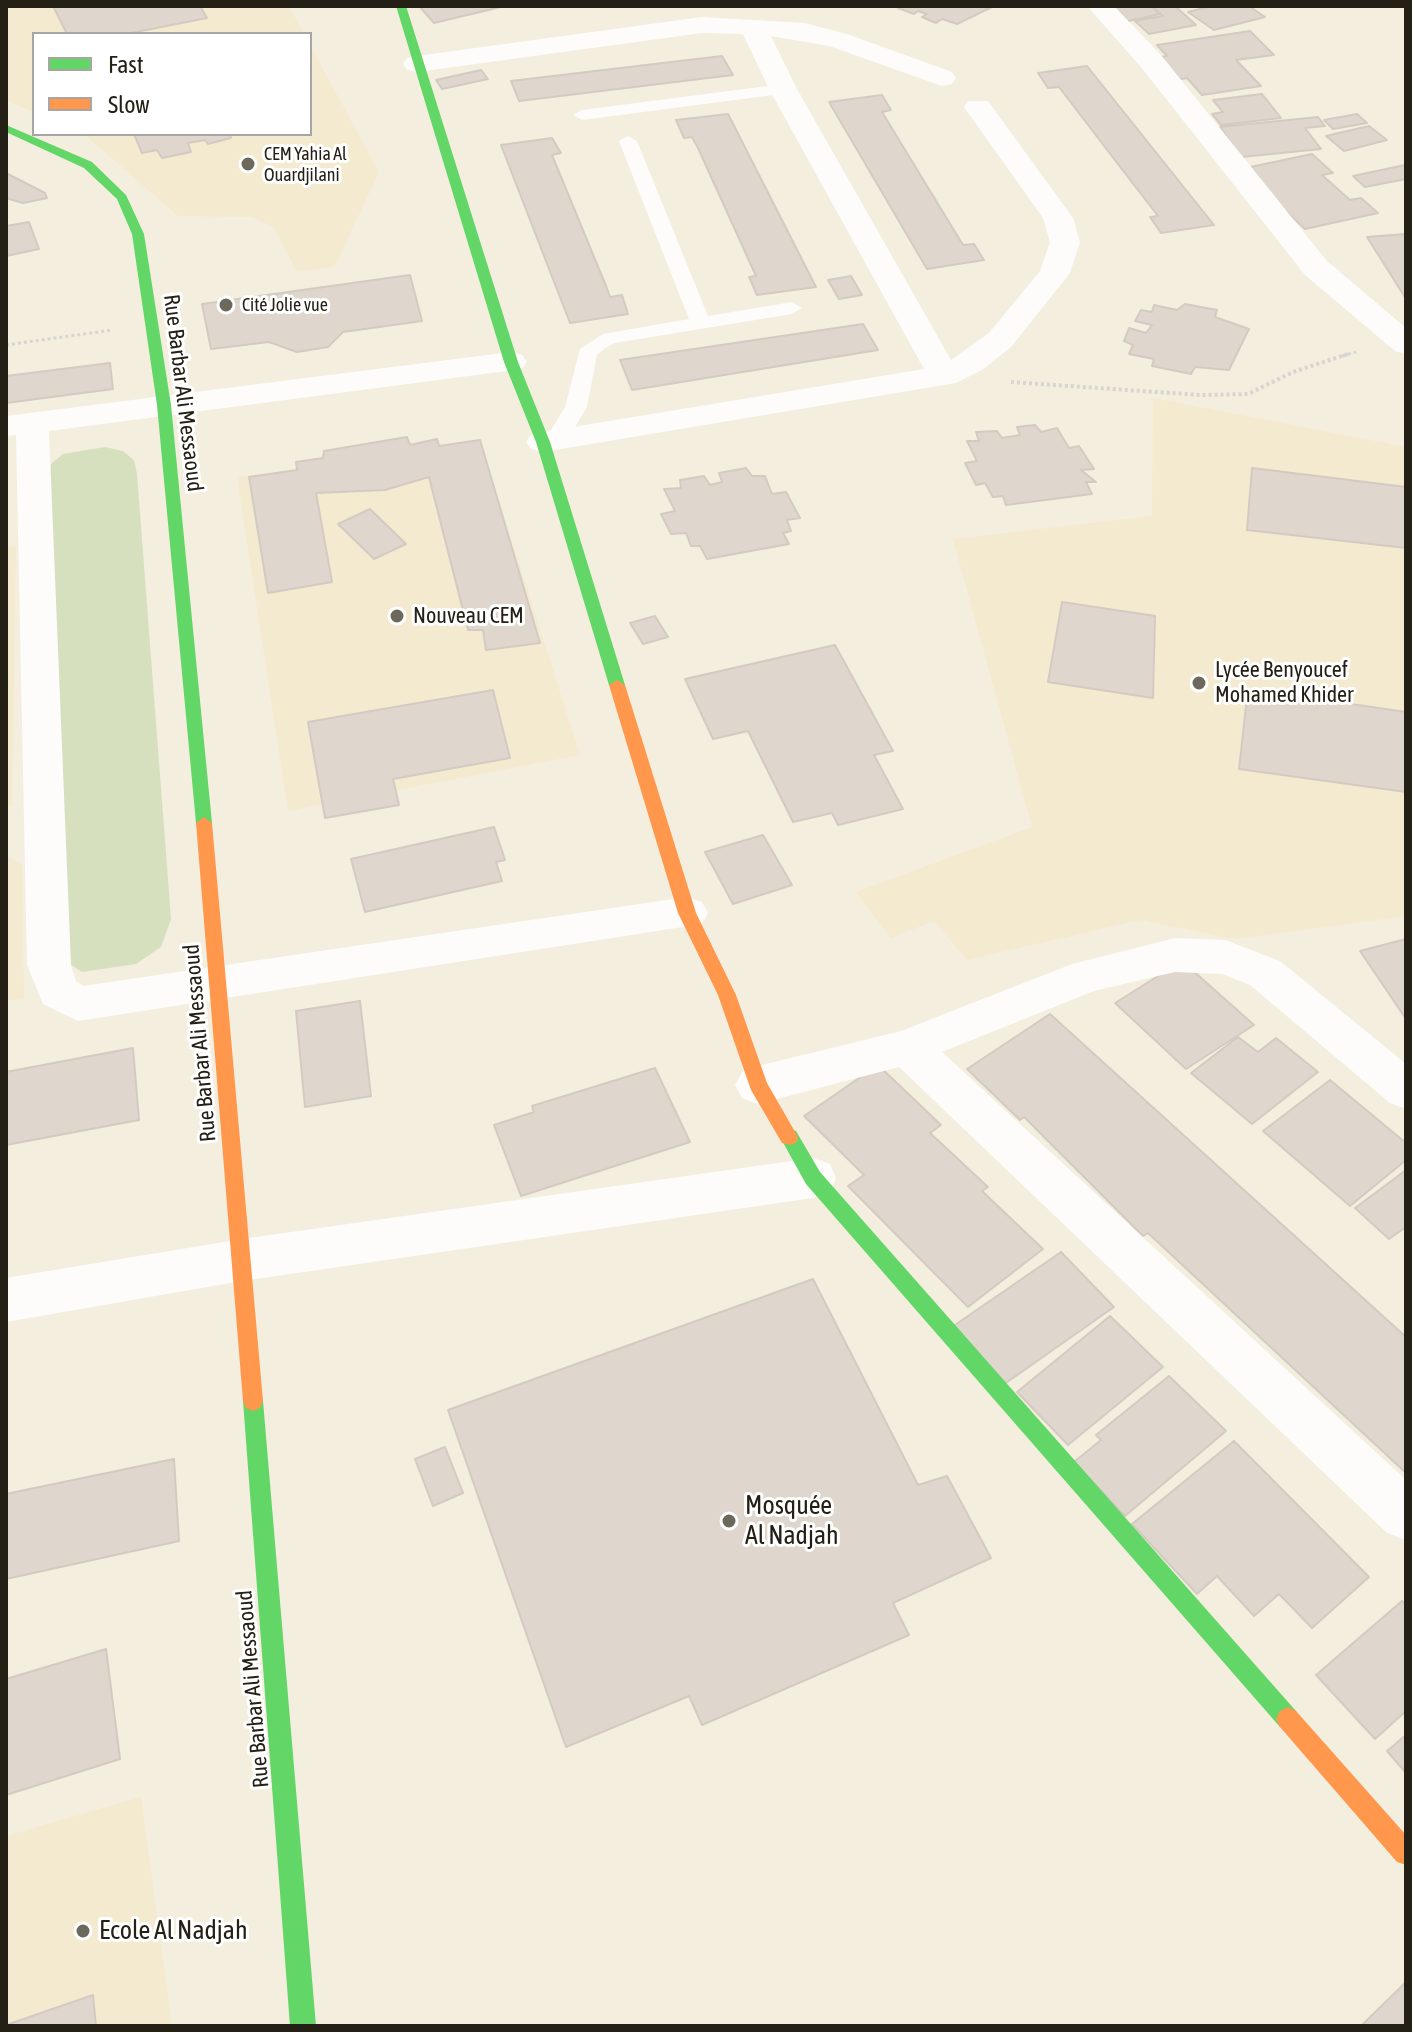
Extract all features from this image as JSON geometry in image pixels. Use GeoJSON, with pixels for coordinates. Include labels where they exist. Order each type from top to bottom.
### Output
{"type":"FeatureCollection","features":[{"type":"Feature","properties":{"kind":"street"},"geometry":{"type":"LineString","coordinates":[[401,6],[511,362],[550,441],[687,913],[727,995],[758,1085],[813,1178],[1406,1853]]}},
{"type":"Feature","properties":{"kind":"street"},"geometry":{"type":"LineString","coordinates":[[1100,6],[1151,61],[1316,268],[1400,340]]}},
{"type":"Feature","properties":{"kind":"street"},"geometry":{"type":"LineString","coordinates":[[417,64],[702,25],[753,26],[804,31],[838,40],[942,78]]}},
{"type":"Feature","properties":{"kind":"street"},"geometry":{"type":"LineString","coordinates":[[753,26],[783,89],[944,376]]}},
{"type":"Feature","properties":{"kind":"street"},"geometry":{"type":"LineString","coordinates":[[550,441],[944,376],[971,363],[1000,340],[1055,273],[1065,242],[1058,218],[978,107]]}},
{"type":"Feature","properties":{"kind":"street","name":"Rue Barbar Ali Messaoud"},"geometry":{"type":"LineString","coordinates":[[6,128],[88,165],[122,198],[138,234],[164,405],[219,983],[303,2026]]}},
{"type":"Feature","properties":{"kind":"street"},"geometry":{"type":"LineString","coordinates":[[511,362],[19,424],[49,965],[58,992],[78,1004],[687,913]]}},
{"type":"Feature","properties":{"kind":"street"},"geometry":{"type":"LineString","coordinates":[[758,1085],[907,1047],[1087,976],[1175,955],[1225,957],[1265,973],[1406,1090]]}},
{"type":"Feature","properties":{"kind":"street"},"geometry":{"type":"LineString","coordinates":[[907,1047],[1406,1515]]}},
{"type":"Feature","properties":{"kind":"street"},"geometry":{"type":"LineString","coordinates":[[6,1300],[242,1260],[813,1178]]}},
{"type":"Feature","properties":{"kind":"lane"},"geometry":{"type":"LineString","coordinates":[[582,115],[783,89]]}},
{"type":"Feature","properties":{"kind":"lane"},"geometry":{"type":"LineString","coordinates":[[628,141],[701,324]]}},
{"type":"Feature","properties":{"kind":"lane"},"geometry":{"type":"LineString","coordinates":[[550,441],[576,407],[587,353],[598,344],[610,338],[792,308]]}},
{"type":"Feature","properties":{"kind":"path"},"geometry":{"type":"LineString","coordinates":[[6,345],[151,324]]}},
{"type":"Feature","properties":{"kind":"path"},"geometry":{"type":"LineString","coordinates":[[944,376],[1106,390],[1248,394],[1293,372],[1400,340]]}},
{"type":"Feature","properties":{"kind":"shaded area"},"geometry":{"type":"Polygon","coordinates":[[[6,6],[289,6],[303,32],[32,32],[32,111],[6,101],[6,6]]]}},
{"type":"Feature","properties":{"kind":"shaded area","name":"CEM Yahia Al Ouardjilani"},"geometry":{"type":"Polygon","coordinates":[[[312,49],[379,172],[335,266],[297,272],[274,227],[251,217],[178,216],[86,136],[312,136],[312,49]]]}},
{"type":"Feature","properties":{"kind":"shaded area","name":"Lycée Benyoucef Mohamed Khider"},"geometry":{"type":"Polygon","coordinates":[[[1153,398],[1406,447],[1406,916],[1236,939],[1140,920],[967,960],[934,921],[891,938],[856,892],[1032,827],[953,539],[1152,516],[1153,398]]]}},
{"type":"Feature","properties":{"kind":"shaded area","name":"Nouveau CEM"},"geometry":{"type":"Polygon","coordinates":[[[407,437],[410,445],[437,439],[440,446],[480,440],[580,755],[288,811],[237,477],[296,470],[296,462],[323,458],[324,451],[407,437]]]}},
{"type":"Feature","properties":{"kind":"shaded area"},"geometry":{"type":"Polygon","coordinates":[[[16,546],[12,805],[6,809],[6,547],[16,546]]]}},
{"type":"Feature","properties":{"kind":"shaded area"},"geometry":{"type":"Polygon","coordinates":[[[6,855],[22,865],[24,998],[6,1001],[6,855]]]}},
{"type":"Feature","properties":{"kind":"shaded area","name":"Ecole Al Nadjah"},"geometry":{"type":"Polygon","coordinates":[[[141,1797],[172,2026],[6,2026],[6,1836],[141,1797]]]}},
{"type":"Feature","properties":{"kind":"green space"},"geometry":{"type":"Polygon","coordinates":[[[105,447],[123,451],[134,460],[137,474],[171,919],[161,947],[136,964],[82,972],[67,962],[50,473],[51,464],[63,454],[105,447]]]}},
{"type":"Feature","properties":{"kind":"building"},"geometry":{"type":"Polygon","coordinates":[[[53,6],[200,6],[207,18],[136,32],[66,32],[53,6]]]}},
{"type":"Feature","properties":{"kind":"building"},"geometry":{"type":"Polygon","coordinates":[[[419,6],[505,6],[434,23],[419,6]]]}},
{"type":"Feature","properties":{"kind":"building"},"geometry":{"type":"Polygon","coordinates":[[[994,6],[957,24],[942,19],[936,23],[922,17],[927,14],[918,11],[914,14],[898,8],[994,6]]]}},
{"type":"Feature","properties":{"kind":"building"},"geometry":{"type":"Polygon","coordinates":[[[1105,6],[1150,6],[1160,14],[1124,22],[1105,6]]]}},
{"type":"Feature","properties":{"kind":"building"},"geometry":{"type":"Polygon","coordinates":[[[1175,6],[1196,25],[1149,34],[1135,21],[1163,16],[1153,7],[1175,6]]]}},
{"type":"Feature","properties":{"kind":"building"},"geometry":{"type":"Polygon","coordinates":[[[1212,6],[1249,6],[1265,17],[1214,30],[1188,12],[1212,6]]]}},
{"type":"Feature","properties":{"kind":"building"},"geometry":{"type":"Polygon","coordinates":[[[1250,31],[1274,55],[1236,60],[1261,86],[1202,95],[1187,78],[1176,80],[1155,58],[1167,56],[1157,45],[1250,31]]]}},
{"type":"Feature","properties":{"kind":"building"},"geometry":{"type":"Polygon","coordinates":[[[722,56],[733,75],[519,101],[511,81],[722,56]]]}},
{"type":"Feature","properties":{"kind":"building"},"geometry":{"type":"Polygon","coordinates":[[[1087,66],[1214,225],[1161,233],[1150,217],[1158,216],[1059,87],[1048,88],[1038,73],[1087,66]]]}},
{"type":"Feature","properties":{"kind":"building"},"geometry":{"type":"Polygon","coordinates":[[[481,70],[488,79],[442,89],[436,80],[481,70]]]}},
{"type":"Feature","properties":{"kind":"building"},"geometry":{"type":"Polygon","coordinates":[[[1262,94],[1281,118],[1221,125],[1212,114],[1223,112],[1213,100],[1262,94]]]}},
{"type":"Feature","properties":{"kind":"building"},"geometry":{"type":"Polygon","coordinates":[[[882,95],[891,110],[882,112],[963,245],[974,244],[984,260],[927,269],[829,102],[882,95]]]}},
{"type":"Feature","properties":{"kind":"building"},"geometry":{"type":"Polygon","coordinates":[[[728,114],[816,287],[757,295],[749,277],[756,276],[698,148],[692,137],[684,138],[676,120],[728,114]]]}},
{"type":"Feature","properties":{"kind":"building"},"geometry":{"type":"Polygon","coordinates":[[[1357,114],[1367,123],[1333,129],[1324,120],[1357,114]]]}},
{"type":"Feature","properties":{"kind":"building"},"geometry":{"type":"Polygon","coordinates":[[[1318,117],[1325,126],[1305,128],[1321,149],[1241,157],[1220,127],[1318,117]]]}},
{"type":"Feature","properties":{"kind":"building"},"geometry":{"type":"Polygon","coordinates":[[[1369,126],[1387,140],[1344,151],[1326,136],[1369,126]]]}},
{"type":"Feature","properties":{"kind":"building"},"geometry":{"type":"Polygon","coordinates":[[[135,136],[231,138],[208,144],[205,140],[188,143],[191,152],[162,158],[157,150],[142,153],[135,136]]]}},
{"type":"Feature","properties":{"kind":"building"},"geometry":{"type":"Polygon","coordinates":[[[552,138],[561,153],[552,155],[610,297],[622,295],[628,314],[570,323],[501,145],[552,138]]]}},
{"type":"Feature","properties":{"kind":"building"},"geometry":{"type":"Polygon","coordinates":[[[1312,154],[1333,173],[1322,175],[1350,200],[1361,198],[1378,213],[1305,229],[1241,169],[1312,154]]]}},
{"type":"Feature","properties":{"kind":"building"},"geometry":{"type":"Polygon","coordinates":[[[1405,165],[1406,179],[1365,187],[1353,176],[1405,165]]]}},
{"type":"Feature","properties":{"kind":"building"},"geometry":{"type":"Polygon","coordinates":[[[6,173],[45,193],[47,198],[23,203],[6,198],[6,173]]]}},
{"type":"Feature","properties":{"kind":"building"},"geometry":{"type":"Polygon","coordinates":[[[29,222],[39,249],[6,256],[6,226],[29,222]]]}},
{"type":"Feature","properties":{"kind":"building"},"geometry":{"type":"Polygon","coordinates":[[[1406,234],[1406,299],[1367,237],[1406,234]]]}},
{"type":"Feature","properties":{"kind":"building"},"geometry":{"type":"Polygon","coordinates":[[[410,275],[422,321],[343,332],[328,347],[297,352],[269,342],[211,349],[202,304],[410,275]]]}},
{"type":"Feature","properties":{"kind":"building"},"geometry":{"type":"Polygon","coordinates":[[[851,276],[862,295],[839,299],[828,280],[851,276]]]}},
{"type":"Feature","properties":{"kind":"building"},"geometry":{"type":"Polygon","coordinates":[[[1185,304],[1217,310],[1215,317],[1249,329],[1229,370],[1195,367],[1191,374],[1152,366],[1154,359],[1129,354],[1133,345],[1124,341],[1129,328],[1146,333],[1152,325],[1135,321],[1141,310],[1152,312],[1154,305],[1177,310],[1185,304]]]}},
{"type":"Feature","properties":{"kind":"building"},"geometry":{"type":"Polygon","coordinates":[[[863,324],[878,350],[632,390],[620,360],[863,324]]]}},
{"type":"Feature","properties":{"kind":"building"},"geometry":{"type":"Polygon","coordinates":[[[110,363],[113,389],[6,403],[6,376],[110,363]]]}},
{"type":"Feature","properties":{"kind":"building"},"geometry":{"type":"Polygon","coordinates":[[[1035,425],[1041,432],[1057,428],[1069,448],[1079,446],[1094,469],[1081,470],[1096,482],[1086,482],[1092,494],[1006,505],[1003,496],[993,497],[985,483],[976,485],[965,463],[977,461],[967,441],[979,441],[976,432],[997,431],[1002,438],[1020,435],[1017,427],[1035,425]]]}},
{"type":"Feature","properties":{"kind":"building"},"geometry":{"type":"Polygon","coordinates":[[[407,437],[410,445],[437,439],[439,446],[480,440],[540,643],[486,650],[483,630],[468,630],[429,477],[385,490],[316,493],[332,582],[268,593],[249,477],[297,470],[296,462],[323,458],[324,451],[407,437]]]}},
{"type":"Feature","properties":{"kind":"building"},"geometry":{"type":"Polygon","coordinates":[[[746,468],[752,476],[765,476],[772,494],[786,492],[800,518],[787,520],[791,531],[783,533],[789,544],[707,559],[700,546],[691,546],[686,533],[671,534],[661,514],[675,511],[664,489],[681,488],[680,480],[704,476],[710,485],[722,482],[719,473],[746,468]]]}},
{"type":"Feature","properties":{"kind":"building"},"geometry":{"type":"Polygon","coordinates":[[[1252,468],[1406,487],[1406,548],[1247,530],[1252,468]]]}},
{"type":"Feature","properties":{"kind":"building"},"geometry":{"type":"Polygon","coordinates":[[[370,509],[406,544],[374,559],[338,524],[370,509]]]}},
{"type":"Feature","properties":{"kind":"building"},"geometry":{"type":"Polygon","coordinates":[[[1062,602],[1155,616],[1153,698],[1048,682],[1062,602]]]}},
{"type":"Feature","properties":{"kind":"building"},"geometry":{"type":"Polygon","coordinates":[[[655,616],[668,637],[643,644],[630,623],[655,616]]]}},
{"type":"Feature","properties":{"kind":"building"},"geometry":{"type":"Polygon","coordinates":[[[835,645],[893,751],[874,755],[903,809],[838,825],[832,813],[793,822],[748,731],[713,739],[685,679],[835,645]]]}},
{"type":"Feature","properties":{"kind":"building"},"geometry":{"type":"Polygon","coordinates":[[[1248,689],[1406,712],[1406,792],[1239,769],[1248,689]]]}},
{"type":"Feature","properties":{"kind":"building"},"geometry":{"type":"Polygon","coordinates":[[[493,690],[510,758],[393,779],[399,805],[325,818],[308,722],[493,690]]]}},
{"type":"Feature","properties":{"kind":"building"},"geometry":{"type":"Polygon","coordinates":[[[494,827],[505,860],[496,862],[502,881],[365,912],[351,859],[494,827]]]}},
{"type":"Feature","properties":{"kind":"building"},"geometry":{"type":"Polygon","coordinates":[[[763,835],[792,885],[733,904],[705,852],[763,835]]]}},
{"type":"Feature","properties":{"kind":"building"},"geometry":{"type":"Polygon","coordinates":[[[1406,939],[1406,1019],[1360,951],[1406,939]]]}},
{"type":"Feature","properties":{"kind":"building"},"geometry":{"type":"Polygon","coordinates":[[[1182,961],[1254,1025],[1186,1069],[1115,1003],[1182,961]]]}},
{"type":"Feature","properties":{"kind":"building"},"geometry":{"type":"Polygon","coordinates":[[[360,1001],[371,1096],[305,1107],[296,1011],[360,1001]]]}},
{"type":"Feature","properties":{"kind":"building"},"geometry":{"type":"Polygon","coordinates":[[[1050,1014],[1406,1337],[1406,1473],[1148,1233],[1143,1236],[1024,1117],[1020,1120],[967,1069],[1050,1014]]]}},
{"type":"Feature","properties":{"kind":"building"},"geometry":{"type":"Polygon","coordinates":[[[1238,1037],[1258,1052],[1276,1038],[1318,1072],[1252,1124],[1191,1073],[1238,1037]]]}},
{"type":"Feature","properties":{"kind":"building"},"geometry":{"type":"Polygon","coordinates":[[[133,1048],[139,1120],[6,1145],[6,1072],[133,1048]]]}},
{"type":"Feature","properties":{"kind":"building"},"geometry":{"type":"Polygon","coordinates":[[[878,1065],[941,1125],[930,1133],[988,1187],[982,1191],[1043,1249],[968,1307],[848,1186],[864,1175],[804,1116],[878,1065]]]}},
{"type":"Feature","properties":{"kind":"building"},"geometry":{"type":"Polygon","coordinates":[[[655,1068],[690,1142],[521,1196],[494,1125],[534,1112],[532,1106],[655,1068]]]}},
{"type":"Feature","properties":{"kind":"building"},"geometry":{"type":"Polygon","coordinates":[[[1330,1080],[1406,1143],[1406,1160],[1350,1206],[1263,1131],[1330,1080]]]}},
{"type":"Feature","properties":{"kind":"building"},"geometry":{"type":"Polygon","coordinates":[[[1406,1170],[1406,1227],[1389,1239],[1355,1208],[1406,1170]]]}},
{"type":"Feature","properties":{"kind":"building"},"geometry":{"type":"Polygon","coordinates":[[[1061,1252],[1114,1307],[1003,1385],[952,1327],[1061,1252]]]}},
{"type":"Feature","properties":{"kind":"building","name":"Mosquée Al Nadjah"},"geometry":{"type":"Polygon","coordinates":[[[813,1279],[918,1485],[947,1476],[991,1558],[893,1603],[909,1635],[702,1725],[689,1696],[566,1747],[448,1410],[813,1279]]]}},
{"type":"Feature","properties":{"kind":"building"},"geometry":{"type":"Polygon","coordinates":[[[1110,1316],[1163,1367],[1068,1445],[1017,1392],[1110,1316]]]}},
{"type":"Feature","properties":{"kind":"building"},"geometry":{"type":"Polygon","coordinates":[[[1169,1376],[1226,1431],[1125,1516],[1074,1462],[1101,1440],[1096,1435],[1169,1376]]]}},
{"type":"Feature","properties":{"kind":"building"},"geometry":{"type":"Polygon","coordinates":[[[1234,1441],[1369,1577],[1312,1628],[1279,1594],[1254,1616],[1217,1576],[1197,1594],[1132,1524],[1234,1441]]]}},
{"type":"Feature","properties":{"kind":"building"},"geometry":{"type":"Polygon","coordinates":[[[445,1447],[463,1493],[433,1506],[415,1459],[445,1447]]]}},
{"type":"Feature","properties":{"kind":"building"},"geometry":{"type":"Polygon","coordinates":[[[174,1459],[179,1541],[6,1579],[6,1494],[174,1459]]]}},
{"type":"Feature","properties":{"kind":"building"},"geometry":{"type":"Polygon","coordinates":[[[1402,1601],[1406,1605],[1406,1711],[1375,1739],[1316,1675],[1402,1601]]]}},
{"type":"Feature","properties":{"kind":"building"},"geometry":{"type":"Polygon","coordinates":[[[106,1649],[120,1759],[6,1795],[6,1679],[106,1649]]]}},
{"type":"Feature","properties":{"kind":"building"},"geometry":{"type":"Polygon","coordinates":[[[1406,1735],[1406,1773],[1387,1751],[1406,1735]]]}},
{"type":"Feature","properties":{"kind":"building"},"geometry":{"type":"Polygon","coordinates":[[[1406,1982],[1406,2026],[1361,2026],[1406,1982]]]}},
{"type":"Feature","properties":{"kind":"building"},"geometry":{"type":"Polygon","coordinates":[[[93,1995],[96,2026],[6,2026],[6,2025],[93,1995]]]}},
{"type":"Feature","properties":{"kind":"traffic: fast"},"geometry":{"type":"LineString","coordinates":[[401,6],[511,362],[543,442],[617,685]]}},
{"type":"Feature","properties":{"kind":"traffic: fast"},"geometry":{"type":"LineString","coordinates":[[6,128],[88,165],[122,198],[138,234],[164,405],[204,823]]}},
{"type":"Feature","properties":{"kind":"traffic: fast"},"geometry":{"type":"LineString","coordinates":[[789,1137],[813,1178],[1288,1719]]}},
{"type":"Feature","properties":{"kind":"traffic: fast"},"geometry":{"type":"LineString","coordinates":[[253,1401],[303,2026]]}},
{"type":"Feature","properties":{"kind":"traffic: slow"},"geometry":{"type":"LineString","coordinates":[[617,685],[687,913],[727,995],[758,1085],[789,1137]]}},
{"type":"Feature","properties":{"kind":"traffic: slow"},"geometry":{"type":"LineString","coordinates":[[204,823],[253,1401]]}},
{"type":"Feature","properties":{"kind":"traffic: slow"},"geometry":{"type":"LineString","coordinates":[[1288,1719],[1406,1853]]}},
{"type":"Feature","properties":{"kind":"place","name":"CEM Yahia Al Ouardjilani"},"geometry":{"type":"Point","coordinates":[248,164]}},
{"type":"Feature","properties":{"kind":"place","name":"Cité Jolie vue"},"geometry":{"type":"Point","coordinates":[226,305]}},
{"type":"Feature","properties":{"kind":"place","name":"Nouveau CEM"},"geometry":{"type":"Point","coordinates":[397,616]}},
{"type":"Feature","properties":{"kind":"place","name":"Lycée Benyoucef Mohamed Khider"},"geometry":{"type":"Point","coordinates":[1199,683]}},
{"type":"Feature","properties":{"kind":"place","name":"Mosquée Al Nadjah"},"geometry":{"type":"Point","coordinates":[729,1521]}},
{"type":"Feature","properties":{"kind":"place","name":"Ecole Al Nadjah"},"geometry":{"type":"Point","coordinates":[83,1931]}}]}
